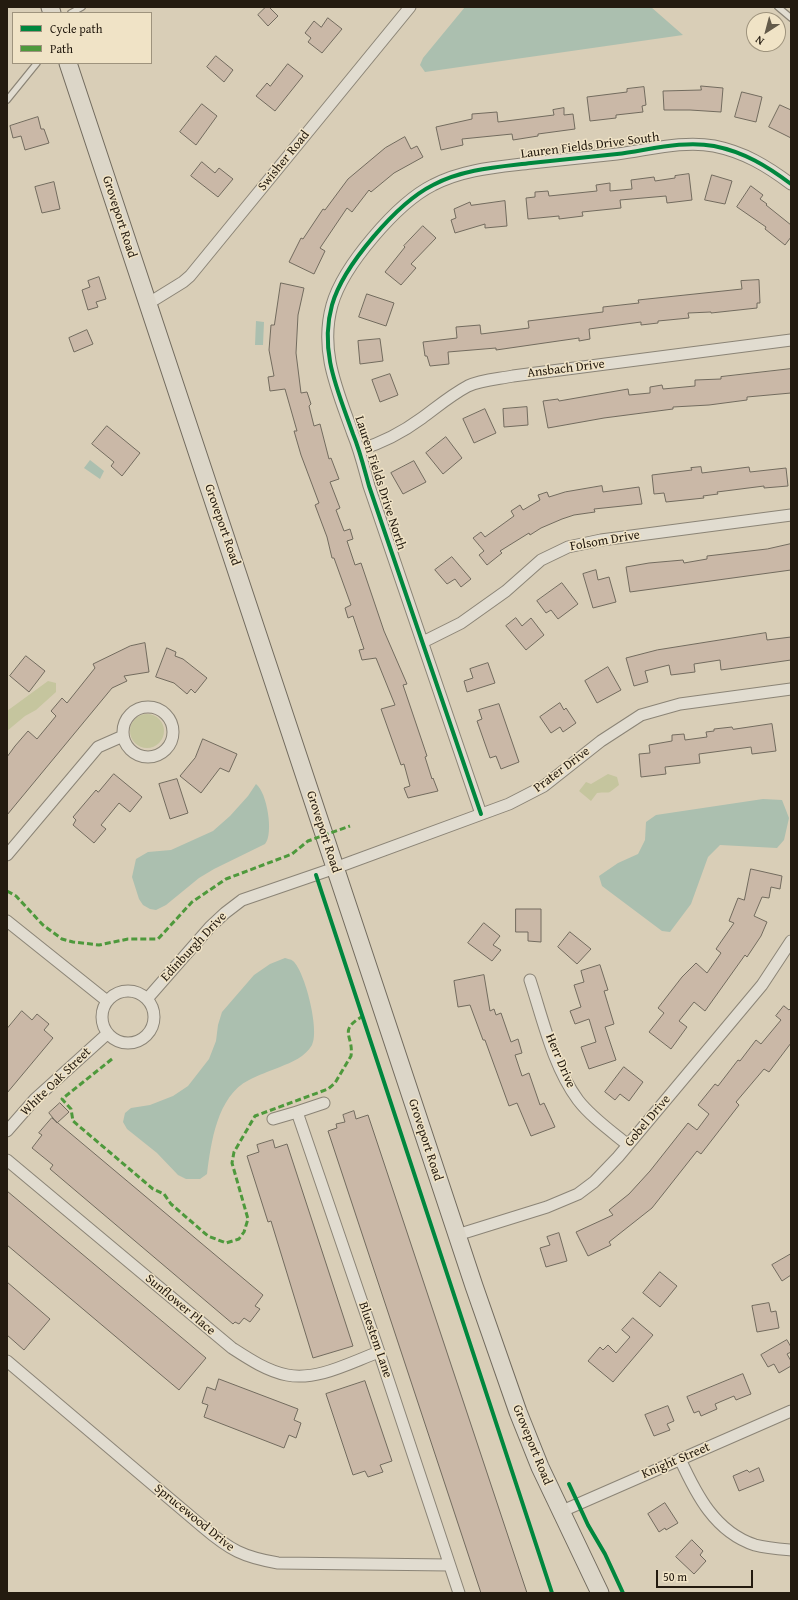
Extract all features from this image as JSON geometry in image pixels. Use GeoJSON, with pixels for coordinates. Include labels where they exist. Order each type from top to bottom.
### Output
{"type":"FeatureCollection","features":[{"type":"Feature","properties":{"kind":"main road","name":"Groveport Road"},"geometry":{"type":"LineString","coordinates":[[68,64],[149,302],[457,1235],[518,1412],[560,1512],[600,1593]]}},
{"type":"Feature","properties":{"kind":"street","name":"Swisher Road"},"geometry":{"type":"LineString","coordinates":[[149,302],[183,282],[190,276],[410,7]]}},
{"type":"Feature","properties":{"kind":"street","name":"Lauren Fields Drive South"},"geometry":{"type":"LineString","coordinates":[[431,186],[450,177],[487,168],[696,144],[742,153],[769,168],[791,184]]}},
{"type":"Feature","properties":{"kind":"street","name":"Lauren Fields Drive North"},"geometry":{"type":"LineString","coordinates":[[431,186],[395,213],[374,235],[355,260],[332,304],[327,347],[331,374],[359,450],[369,486],[481,814]]}},
{"type":"Feature","properties":{"kind":"street","name":"Ansbach Drive"},"geometry":{"type":"LineString","coordinates":[[359,450],[375,445],[397,434],[422,418],[439,404],[468,386],[485,381],[513,376],[791,340]]}},
{"type":"Feature","properties":{"kind":"street","name":"Folsom Drive"},"geometry":{"type":"LineString","coordinates":[[422,642],[461,623],[506,591],[541,560],[568,547],[601,540],[791,514]]}},
{"type":"Feature","properties":{"kind":"street","name":"Prater Drive"},"geometry":{"type":"LineString","coordinates":[[335,868],[509,804],[544,786],[601,741],[641,715],[680,704],[791,689]]}},
{"type":"Feature","properties":{"kind":"street"},"geometry":{"type":"LineString","coordinates":[[150,707],[160,710],[169,718],[173,728],[172,740],[166,749],[157,756],[146,757],[136,754],[127,746],[123,736],[124,725],[129,715],[139,709],[150,707]]}},
{"type":"Feature","properties":{"kind":"street"},"geometry":{"type":"LineString","coordinates":[[7,855],[98,747],[123,736]]}},
{"type":"Feature","properties":{"kind":"street","name":"Edinburgh Drive"},"geometry":{"type":"LineString","coordinates":[[147,998],[210,927],[242,900],[335,868]]}},
{"type":"Feature","properties":{"kind":"street"},"geometry":{"type":"LineString","coordinates":[[7,921],[107,1000]]}},
{"type":"Feature","properties":{"kind":"street","name":"Gobel Drive"},"geometry":{"type":"LineString","coordinates":[[457,1235],[547,1207],[578,1194],[594,1182],[628,1145],[762,985],[791,941]]}},
{"type":"Feature","properties":{"kind":"street","name":"Herr Drive"},"geometry":{"type":"LineString","coordinates":[[530,980],[555,1056],[566,1080],[578,1100],[602,1124],[628,1145]]}},
{"type":"Feature","properties":{"kind":"street"},"geometry":{"type":"LineString","coordinates":[[131,990],[140,993],[147,998],[152,1006],[154,1022],[146,1037],[138,1042],[122,1043],[107,1034],[101,1018],[102,1009],[107,1000],[113,994],[131,990]]}},
{"type":"Feature","properties":{"kind":"street","name":"White Oak Street"},"geometry":{"type":"LineString","coordinates":[[7,1131],[35,1100],[107,1034]]}},
{"type":"Feature","properties":{"kind":"street"},"geometry":{"type":"LineString","coordinates":[[273,1119],[324,1103]]}},
{"type":"Feature","properties":{"kind":"street","name":"Bluestem Lane"},"geometry":{"type":"LineString","coordinates":[[297,1112],[380,1352],[459,1593]]}},
{"type":"Feature","properties":{"kind":"street","name":"Sunflower Place"},"geometry":{"type":"LineString","coordinates":[[7,1160],[232,1348],[260,1365],[287,1375],[311,1376],[332,1370],[380,1352]]}},
{"type":"Feature","properties":{"kind":"street","name":"Sprucewood Drive"},"geometry":{"type":"LineString","coordinates":[[7,1361],[224,1545],[239,1553],[257,1559],[278,1563],[449,1565]]}},
{"type":"Feature","properties":{"kind":"street","name":"Knight Street"},"geometry":{"type":"LineString","coordinates":[[560,1512],[791,1411]]}},
{"type":"Feature","properties":{"kind":"street"},"geometry":{"type":"LineString","coordinates":[[680,1459],[693,1487],[710,1512],[730,1532],[756,1545],[791,1550]]}},
{"type":"Feature","properties":{"kind":"lane"},"geometry":{"type":"LineString","coordinates":[[73,12],[82,7]]}},
{"type":"Feature","properties":{"kind":"lane"},"geometry":{"type":"LineString","coordinates":[[778,7],[791,18]]}},
{"type":"Feature","properties":{"kind":"lane"},"geometry":{"type":"LineString","coordinates":[[7,100],[36,64]]}},
{"type":"Feature","properties":{"kind":"green space"},"geometry":{"type":"Polygon","coordinates":[[[48,681],[56,683],[56,692],[36,710],[25,716],[7,731],[7,711],[48,681]]]}},
{"type":"Feature","properties":{"kind":"green space"},"geometry":{"type":"Polygon","coordinates":[[[144,714],[150,714],[154,715],[161,721],[164,731],[163,738],[157,745],[150,748],[144,748],[140,747],[133,741],[130,734],[130,728],[131,724],[137,717],[144,714]]]}},
{"type":"Feature","properties":{"kind":"green space"},"geometry":{"type":"Polygon","coordinates":[[[608,774],[617,777],[619,785],[610,792],[597,793],[591,801],[579,791],[586,782],[591,784],[608,774]]]}},
{"type":"Feature","properties":{"kind":"shaded area"},"geometry":{"type":"Polygon","coordinates":[[[465,7],[651,7],[683,35],[425,72],[420,65],[423,58],[465,7]]]}},
{"type":"Feature","properties":{"kind":"shaded area"},"geometry":{"type":"Polygon","coordinates":[[[256,321],[264,322],[263,345],[255,345],[256,321]]]}},
{"type":"Feature","properties":{"kind":"shaded area"},"geometry":{"type":"Polygon","coordinates":[[[90,460],[104,471],[100,479],[84,468],[90,460]]]}},
{"type":"Feature","properties":{"kind":"shaded area"},"geometry":{"type":"Polygon","coordinates":[[[256,784],[260,788],[263,795],[268,813],[269,832],[268,839],[265,844],[199,878],[166,905],[156,910],[150,909],[143,905],[139,899],[132,877],[136,859],[148,852],[171,850],[213,831],[230,816],[248,796],[256,784]]]}},
{"type":"Feature","properties":{"kind":"shaded area"},"geometry":{"type":"Polygon","coordinates":[[[763,799],[782,800],[789,818],[784,840],[777,848],[720,845],[708,857],[691,904],[670,932],[662,931],[602,886],[599,876],[618,863],[638,854],[645,840],[646,822],[656,815],[763,799]]]}},
{"type":"Feature","properties":{"kind":"shaded area"},"geometry":{"type":"Polygon","coordinates":[[[285,958],[292,960],[298,967],[306,988],[313,1015],[314,1038],[312,1045],[306,1053],[298,1059],[253,1078],[238,1087],[230,1097],[218,1121],[211,1148],[207,1174],[200,1179],[186,1179],[178,1175],[157,1153],[127,1129],[123,1122],[125,1113],[131,1108],[150,1105],[173,1096],[188,1086],[209,1059],[216,1041],[218,1025],[222,1012],[254,975],[270,964],[285,958]]]}},
{"type":"Feature","properties":{"kind":"building"},"geometry":{"type":"Polygon","coordinates":[[[266,7],[269,7],[278,16],[268,26],[258,15],[266,7]]]}},
{"type":"Feature","properties":{"kind":"building"},"geometry":{"type":"Polygon","coordinates":[[[328,18],[342,29],[322,53],[308,42],[311,38],[305,33],[314,21],[321,27],[328,18]]]}},
{"type":"Feature","properties":{"kind":"building"},"geometry":{"type":"Polygon","coordinates":[[[216,56],[233,70],[224,82],[207,67],[216,56]]]}},
{"type":"Feature","properties":{"kind":"building"},"geometry":{"type":"Polygon","coordinates":[[[288,64],[303,76],[275,111],[256,96],[267,83],[270,86],[288,64]]]}},
{"type":"Feature","properties":{"kind":"building"},"geometry":{"type":"Polygon","coordinates":[[[701,86],[723,88],[721,112],[664,110],[663,91],[701,90],[701,86]]]}},
{"type":"Feature","properties":{"kind":"building"},"geometry":{"type":"Polygon","coordinates":[[[644,87],[646,105],[642,106],[643,112],[616,115],[616,118],[590,121],[587,97],[627,92],[627,89],[644,87]]]}},
{"type":"Feature","properties":{"kind":"building"},"geometry":{"type":"Polygon","coordinates":[[[742,92],[762,97],[756,122],[735,117],[742,92]]]}},
{"type":"Feature","properties":{"kind":"building"},"geometry":{"type":"Polygon","coordinates":[[[202,104],[217,116],[196,145],[180,132],[202,104]]]}},
{"type":"Feature","properties":{"kind":"building"},"geometry":{"type":"Polygon","coordinates":[[[780,105],[791,110],[791,138],[769,127],[780,105]]]}},
{"type":"Feature","properties":{"kind":"building"},"geometry":{"type":"Polygon","coordinates":[[[564,108],[564,115],[573,114],[575,129],[538,134],[538,136],[513,140],[512,134],[462,139],[463,145],[441,150],[436,127],[472,119],[472,114],[497,112],[498,122],[554,115],[553,110],[564,108]]]}},
{"type":"Feature","properties":{"kind":"building"},"geometry":{"type":"Polygon","coordinates":[[[38,117],[41,129],[44,129],[49,143],[25,150],[21,136],[13,138],[10,126],[38,117]]]}},
{"type":"Feature","properties":{"kind":"building"},"geometry":{"type":"Polygon","coordinates":[[[405,137],[411,149],[417,146],[423,157],[394,173],[371,192],[369,190],[352,212],[347,208],[320,248],[325,251],[314,274],[289,262],[301,238],[303,239],[323,209],[325,210],[348,179],[385,148],[405,137]]]}},
{"type":"Feature","properties":{"kind":"building"},"geometry":{"type":"Polygon","coordinates":[[[202,162],[215,173],[219,168],[233,179],[218,197],[191,176],[202,162]]]}},
{"type":"Feature","properties":{"kind":"building"},"geometry":{"type":"Polygon","coordinates":[[[689,174],[692,200],[667,203],[666,196],[620,200],[621,208],[582,212],[583,216],[559,219],[559,216],[528,219],[526,198],[535,197],[535,192],[548,191],[549,196],[597,191],[596,185],[610,183],[610,191],[632,189],[631,180],[654,177],[655,181],[689,174]]]}},
{"type":"Feature","properties":{"kind":"building"},"geometry":{"type":"Polygon","coordinates":[[[712,175],[732,181],[725,204],[705,200],[712,175]]]}},
{"type":"Feature","properties":{"kind":"building"},"geometry":{"type":"Polygon","coordinates":[[[54,182],[60,209],[42,213],[35,187],[54,182]]]}},
{"type":"Feature","properties":{"kind":"building"},"geometry":{"type":"Polygon","coordinates":[[[751,186],[763,195],[760,199],[767,204],[766,205],[791,225],[791,237],[785,245],[765,229],[766,227],[737,207],[751,186]]]}},
{"type":"Feature","properties":{"kind":"building"},"geometry":{"type":"Polygon","coordinates":[[[505,201],[507,226],[485,228],[485,224],[455,233],[451,220],[456,218],[454,209],[470,202],[471,205],[505,201]]]}},
{"type":"Feature","properties":{"kind":"building"},"geometry":{"type":"Polygon","coordinates":[[[423,226],[436,238],[411,264],[416,268],[401,285],[385,272],[405,247],[404,246],[423,226]]]}},
{"type":"Feature","properties":{"kind":"building"},"geometry":{"type":"Polygon","coordinates":[[[99,277],[106,299],[96,302],[98,307],[88,310],[82,290],[90,287],[88,281],[99,277]]]}},
{"type":"Feature","properties":{"kind":"building"},"geometry":{"type":"Polygon","coordinates":[[[759,280],[760,303],[757,303],[757,308],[711,313],[688,313],[689,318],[658,321],[658,323],[641,325],[641,322],[589,329],[590,339],[579,341],[579,338],[496,350],[496,348],[448,352],[449,364],[430,366],[427,356],[425,356],[423,342],[457,338],[456,327],[480,325],[481,334],[529,328],[528,321],[603,312],[603,307],[639,303],[638,300],[742,289],[741,281],[759,280]]]}},
{"type":"Feature","properties":{"kind":"building"},"geometry":{"type":"Polygon","coordinates":[[[281,283],[304,288],[298,315],[296,353],[301,393],[307,392],[311,404],[309,406],[314,426],[320,424],[329,459],[331,458],[339,479],[330,482],[340,508],[336,510],[344,531],[350,529],[353,539],[347,541],[355,565],[361,563],[384,631],[407,684],[403,685],[427,756],[425,757],[432,779],[433,778],[438,791],[408,798],[404,788],[410,786],[404,764],[401,765],[381,709],[395,705],[376,658],[362,660],[359,650],[364,649],[353,616],[348,618],[345,608],[351,605],[334,558],[332,558],[327,537],[315,505],[319,503],[301,455],[294,431],[297,431],[285,389],[270,391],[268,377],[274,376],[269,350],[271,325],[274,325],[281,283]]]}},
{"type":"Feature","properties":{"kind":"building"},"geometry":{"type":"Polygon","coordinates":[[[367,294],[394,303],[386,326],[359,317],[367,294]]]}},
{"type":"Feature","properties":{"kind":"building"},"geometry":{"type":"Polygon","coordinates":[[[87,330],[93,344],[74,352],[69,338],[87,330]]]}},
{"type":"Feature","properties":{"kind":"building"},"geometry":{"type":"Polygon","coordinates":[[[380,339],[383,361],[360,364],[358,341],[380,339]]]}},
{"type":"Feature","properties":{"kind":"building"},"geometry":{"type":"Polygon","coordinates":[[[791,369],[791,393],[747,397],[747,400],[709,405],[673,407],[673,409],[604,418],[548,428],[543,401],[558,399],[559,401],[628,389],[629,395],[650,393],[650,387],[662,385],[663,389],[695,386],[695,380],[721,379],[721,377],[791,369]]]}},
{"type":"Feature","properties":{"kind":"building"},"geometry":{"type":"Polygon","coordinates":[[[390,374],[398,395],[380,402],[372,380],[390,374]]]}},
{"type":"Feature","properties":{"kind":"building"},"geometry":{"type":"Polygon","coordinates":[[[527,407],[528,425],[504,427],[503,409],[527,407]]]}},
{"type":"Feature","properties":{"kind":"building"},"geometry":{"type":"Polygon","coordinates":[[[485,409],[496,433],[474,443],[463,419],[485,409]]]}},
{"type":"Feature","properties":{"kind":"building"},"geometry":{"type":"Polygon","coordinates":[[[107,426],[140,453],[122,476],[111,466],[114,462],[92,444],[107,426]]]}},
{"type":"Feature","properties":{"kind":"building"},"geometry":{"type":"Polygon","coordinates":[[[446,437],[462,458],[443,474],[426,453],[446,437]]]}},
{"type":"Feature","properties":{"kind":"building"},"geometry":{"type":"Polygon","coordinates":[[[414,461],[426,482],[403,494],[391,473],[414,461]]]}},
{"type":"Feature","properties":{"kind":"building"},"geometry":{"type":"Polygon","coordinates":[[[701,467],[702,473],[749,467],[750,472],[786,468],[788,486],[764,488],[764,486],[717,492],[718,494],[703,496],[704,498],[666,502],[664,493],[654,494],[652,475],[692,470],[691,468],[701,467]]]}},
{"type":"Feature","properties":{"kind":"building"},"geometry":{"type":"Polygon","coordinates":[[[602,486],[603,492],[639,487],[642,504],[594,509],[595,512],[574,515],[562,519],[541,528],[530,535],[529,533],[500,551],[502,553],[487,565],[479,555],[484,551],[473,538],[481,532],[485,537],[514,516],[511,511],[520,505],[523,510],[540,500],[538,495],[547,492],[549,497],[565,492],[602,486]]]}},
{"type":"Feature","properties":{"kind":"building"},"geometry":{"type":"Polygon","coordinates":[[[791,544],[791,570],[630,592],[626,567],[683,560],[684,563],[707,559],[707,556],[767,549],[791,544]]]}},
{"type":"Feature","properties":{"kind":"building"},"geometry":{"type":"Polygon","coordinates":[[[452,557],[471,579],[461,587],[455,579],[447,584],[435,570],[452,557]]]}},
{"type":"Feature","properties":{"kind":"building"},"geometry":{"type":"Polygon","coordinates":[[[596,570],[598,580],[609,577],[616,602],[593,608],[583,574],[596,570]]]}},
{"type":"Feature","properties":{"kind":"building"},"geometry":{"type":"Polygon","coordinates":[[[562,583],[578,604],[558,619],[551,610],[546,613],[537,601],[562,583]]]}},
{"type":"Feature","properties":{"kind":"building"},"geometry":{"type":"Polygon","coordinates":[[[516,618],[522,626],[531,618],[544,635],[526,650],[506,626],[516,618]]]}},
{"type":"Feature","properties":{"kind":"building"},"geometry":{"type":"Polygon","coordinates":[[[766,633],[767,640],[791,637],[791,660],[721,670],[720,660],[694,664],[695,672],[671,675],[669,665],[645,671],[648,682],[634,686],[626,658],[657,650],[766,633]]]}},
{"type":"Feature","properties":{"kind":"building"},"geometry":{"type":"Polygon","coordinates":[[[145,643],[149,672],[124,676],[127,681],[112,688],[7,815],[7,757],[15,746],[28,731],[37,739],[56,716],[51,711],[62,698],[67,703],[95,668],[93,664],[130,646],[145,643]]]}},
{"type":"Feature","properties":{"kind":"building"},"geometry":{"type":"Polygon","coordinates":[[[167,648],[176,652],[175,656],[183,659],[207,678],[195,693],[191,689],[187,694],[174,683],[156,677],[167,648]]]}},
{"type":"Feature","properties":{"kind":"building"},"geometry":{"type":"Polygon","coordinates":[[[26,656],[45,671],[29,692],[10,676],[26,656]]]}},
{"type":"Feature","properties":{"kind":"building"},"geometry":{"type":"Polygon","coordinates":[[[488,663],[495,683],[467,692],[464,681],[473,678],[470,669],[488,663]]]}},
{"type":"Feature","properties":{"kind":"building"},"geometry":{"type":"Polygon","coordinates":[[[608,667],[621,690],[597,703],[585,681],[608,667]]]}},
{"type":"Feature","properties":{"kind":"building"},"geometry":{"type":"Polygon","coordinates":[[[560,703],[564,710],[566,708],[576,723],[563,732],[560,727],[551,733],[540,717],[560,703]]]}},
{"type":"Feature","properties":{"kind":"building"},"geometry":{"type":"Polygon","coordinates":[[[499,704],[519,762],[501,769],[496,756],[490,758],[477,721],[482,719],[479,710],[499,704]]]}},
{"type":"Feature","properties":{"kind":"building"},"geometry":{"type":"Polygon","coordinates":[[[772,724],[776,751],[752,754],[751,747],[699,754],[700,763],[665,767],[666,774],[641,777],[639,754],[650,753],[649,745],[672,741],[672,735],[684,734],[685,740],[707,737],[706,732],[714,731],[714,729],[732,727],[733,729],[772,724]]]}},
{"type":"Feature","properties":{"kind":"building"},"geometry":{"type":"Polygon","coordinates":[[[203,739],[237,754],[229,772],[220,768],[201,793],[180,776],[195,758],[203,739]]]}},
{"type":"Feature","properties":{"kind":"building"},"geometry":{"type":"Polygon","coordinates":[[[114,774],[142,797],[130,812],[119,803],[101,825],[106,829],[94,843],[73,825],[76,820],[73,817],[96,790],[98,792],[114,774]]]}},
{"type":"Feature","properties":{"kind":"building"},"geometry":{"type":"Polygon","coordinates":[[[177,779],[188,813],[170,819],[159,784],[177,779]]]}},
{"type":"Feature","properties":{"kind":"building"},"geometry":{"type":"Polygon","coordinates":[[[751,869],[782,876],[780,889],[771,887],[769,898],[762,897],[754,916],[767,922],[761,936],[747,957],[745,955],[705,1011],[694,1002],[679,1021],[687,1027],[671,1049],[649,1032],[664,1013],[658,1008],[682,977],[696,963],[707,973],[721,953],[716,949],[734,923],[729,921],[738,898],[744,900],[751,869]]]}},
{"type":"Feature","properties":{"kind":"building"},"geometry":{"type":"Polygon","coordinates":[[[516,909],[541,909],[541,942],[528,941],[528,932],[516,932],[516,909]]]}},
{"type":"Feature","properties":{"kind":"building"},"geometry":{"type":"Polygon","coordinates":[[[484,923],[500,936],[493,945],[501,950],[492,961],[468,943],[484,923]]]}},
{"type":"Feature","properties":{"kind":"building"},"geometry":{"type":"Polygon","coordinates":[[[570,932],[591,949],[577,964],[558,947],[570,932]]]}},
{"type":"Feature","properties":{"kind":"building"},"geometry":{"type":"Polygon","coordinates":[[[600,965],[608,990],[604,991],[614,1024],[605,1027],[616,1060],[589,1069],[581,1047],[596,1042],[589,1019],[575,1024],[570,1011],[581,1007],[574,985],[584,982],[581,971],[600,965]]]}},
{"type":"Feature","properties":{"kind":"building"},"geometry":{"type":"Polygon","coordinates":[[[484,975],[490,1011],[494,1009],[496,1015],[501,1013],[511,1042],[518,1039],[522,1053],[515,1055],[522,1076],[529,1073],[540,1105],[544,1103],[555,1127],[531,1136],[517,1103],[509,1106],[485,1040],[483,1040],[470,1005],[458,1007],[454,981],[484,975]]]}},
{"type":"Feature","properties":{"kind":"building"},"geometry":{"type":"Polygon","coordinates":[[[784,1006],[789,1010],[791,1008],[791,1043],[769,1072],[764,1069],[736,1102],[739,1105],[701,1154],[697,1151],[652,1208],[609,1242],[611,1245],[588,1256],[576,1232],[613,1215],[609,1210],[629,1194],[650,1171],[688,1123],[697,1130],[709,1114],[698,1105],[715,1084],[718,1086],[756,1040],[761,1044],[781,1020],[776,1016],[784,1006]]]}},
{"type":"Feature","properties":{"kind":"building"},"geometry":{"type":"Polygon","coordinates":[[[22,1011],[32,1020],[37,1014],[49,1024],[44,1030],[53,1038],[7,1093],[7,1029],[22,1011]]]}},
{"type":"Feature","properties":{"kind":"building"},"geometry":{"type":"Polygon","coordinates":[[[624,1067],[643,1082],[629,1101],[620,1094],[615,1100],[605,1092],[624,1067]]]}},
{"type":"Feature","properties":{"kind":"building"},"geometry":{"type":"Polygon","coordinates":[[[60,1103],[69,1112],[57,1123],[49,1113],[60,1103]]]}},
{"type":"Feature","properties":{"kind":"building"},"geometry":{"type":"Polygon","coordinates":[[[354,1111],[356,1119],[368,1115],[527,1593],[481,1593],[328,1131],[337,1128],[336,1124],[345,1122],[343,1115],[354,1111]]]}},
{"type":"Feature","properties":{"kind":"building"},"geometry":{"type":"Polygon","coordinates":[[[52,1118],[263,1295],[255,1306],[260,1309],[250,1322],[244,1318],[239,1324],[235,1322],[233,1324],[50,1169],[53,1165],[32,1148],[42,1135],[39,1133],[52,1118]]]}},
{"type":"Feature","properties":{"kind":"building"},"geometry":{"type":"Polygon","coordinates":[[[273,1140],[275,1148],[287,1144],[353,1346],[313,1358],[271,1221],[268,1222],[247,1156],[259,1152],[257,1145],[273,1140]]]}},
{"type":"Feature","properties":{"kind":"building"},"geometry":{"type":"Polygon","coordinates":[[[7,1191],[206,1358],[179,1390],[7,1245],[7,1191]]]}},
{"type":"Feature","properties":{"kind":"building"},"geometry":{"type":"Polygon","coordinates":[[[559,1233],[567,1261],[546,1267],[540,1248],[550,1245],[547,1237],[559,1233]]]}},
{"type":"Feature","properties":{"kind":"building"},"geometry":{"type":"Polygon","coordinates":[[[791,1254],[791,1275],[782,1281],[772,1265],[791,1254]]]}},
{"type":"Feature","properties":{"kind":"building"},"geometry":{"type":"Polygon","coordinates":[[[660,1272],[677,1286],[660,1307],[643,1293],[660,1272]]]}},
{"type":"Feature","properties":{"kind":"building"},"geometry":{"type":"Polygon","coordinates":[[[7,1282],[50,1319],[24,1350],[7,1335],[7,1282]]]}},
{"type":"Feature","properties":{"kind":"building"},"geometry":{"type":"Polygon","coordinates":[[[769,1303],[771,1312],[776,1311],[779,1328],[757,1332],[752,1306],[769,1303]]]}},
{"type":"Feature","properties":{"kind":"building"},"geometry":{"type":"Polygon","coordinates":[[[633,1318],[653,1335],[613,1382],[588,1361],[600,1347],[603,1350],[608,1345],[616,1353],[630,1337],[622,1330],[633,1318]]]}},
{"type":"Feature","properties":{"kind":"building"},"geometry":{"type":"Polygon","coordinates":[[[787,1340],[791,1347],[791,1352],[787,1354],[791,1361],[791,1366],[779,1373],[774,1364],[768,1367],[761,1355],[787,1340]]]}},
{"type":"Feature","properties":{"kind":"building"},"geometry":{"type":"Polygon","coordinates":[[[743,1374],[751,1394],[736,1400],[734,1396],[715,1404],[717,1409],[701,1416],[699,1411],[694,1413],[687,1397],[743,1374]]]}},
{"type":"Feature","properties":{"kind":"building"},"geometry":{"type":"Polygon","coordinates":[[[219,1379],[298,1409],[294,1420],[301,1423],[296,1438],[289,1435],[284,1448],[204,1417],[208,1405],[202,1403],[207,1387],[215,1390],[219,1379]]]}},
{"type":"Feature","properties":{"kind":"building"},"geometry":{"type":"Polygon","coordinates":[[[365,1381],[392,1461],[380,1465],[383,1472],[368,1477],[365,1471],[353,1475],[326,1394],[365,1381]]]}},
{"type":"Feature","properties":{"kind":"building"},"geometry":{"type":"Polygon","coordinates":[[[668,1406],[674,1421],[667,1424],[670,1430],[654,1436],[645,1415],[668,1406]]]}},
{"type":"Feature","properties":{"kind":"building"},"geometry":{"type":"Polygon","coordinates":[[[759,1468],[764,1481],[739,1491],[733,1476],[747,1470],[749,1472],[759,1468]]]}},
{"type":"Feature","properties":{"kind":"building"},"geometry":{"type":"Polygon","coordinates":[[[665,1503],[678,1523],[659,1532],[648,1514],[665,1503]]]}},
{"type":"Feature","properties":{"kind":"building"},"geometry":{"type":"Polygon","coordinates":[[[692,1540],[703,1551],[700,1555],[706,1561],[694,1574],[676,1557],[692,1540]]]}},
{"type":"Feature","properties":{"kind":"marked path"},"geometry":{"type":"LineString","coordinates":[[7,891],[16,896],[43,925],[62,939],[73,942],[99,945],[128,939],[158,939],[192,902],[226,879],[292,854],[308,841],[350,826]]}},
{"type":"Feature","properties":{"kind":"marked path"},"geometry":{"type":"LineString","coordinates":[[112,1059],[62,1099],[71,1109],[73,1121],[153,1189],[164,1194],[171,1204],[208,1236],[226,1243],[239,1239],[244,1232],[248,1219],[232,1163],[234,1152],[255,1116],[328,1089],[335,1083],[351,1056],[348,1034],[349,1030],[355,1021],[363,1016]]}},
{"type":"Feature","properties":{"kind":"cycle path"},"geometry":{"type":"LineString","coordinates":[[481,814],[369,486],[360,453],[336,387],[329,355],[328,339],[332,305],[338,289],[347,272],[373,237],[404,206],[433,185],[456,175],[468,172],[506,166],[617,154],[666,146],[702,144],[735,152],[755,160],[791,184]]}},
{"type":"Feature","properties":{"kind":"cycle path"},"geometry":{"type":"LineString","coordinates":[[316,875],[552,1593]]}},
{"type":"Feature","properties":{"kind":"cycle path"},"geometry":{"type":"LineString","coordinates":[[569,1484],[623,1593]]}}]}
